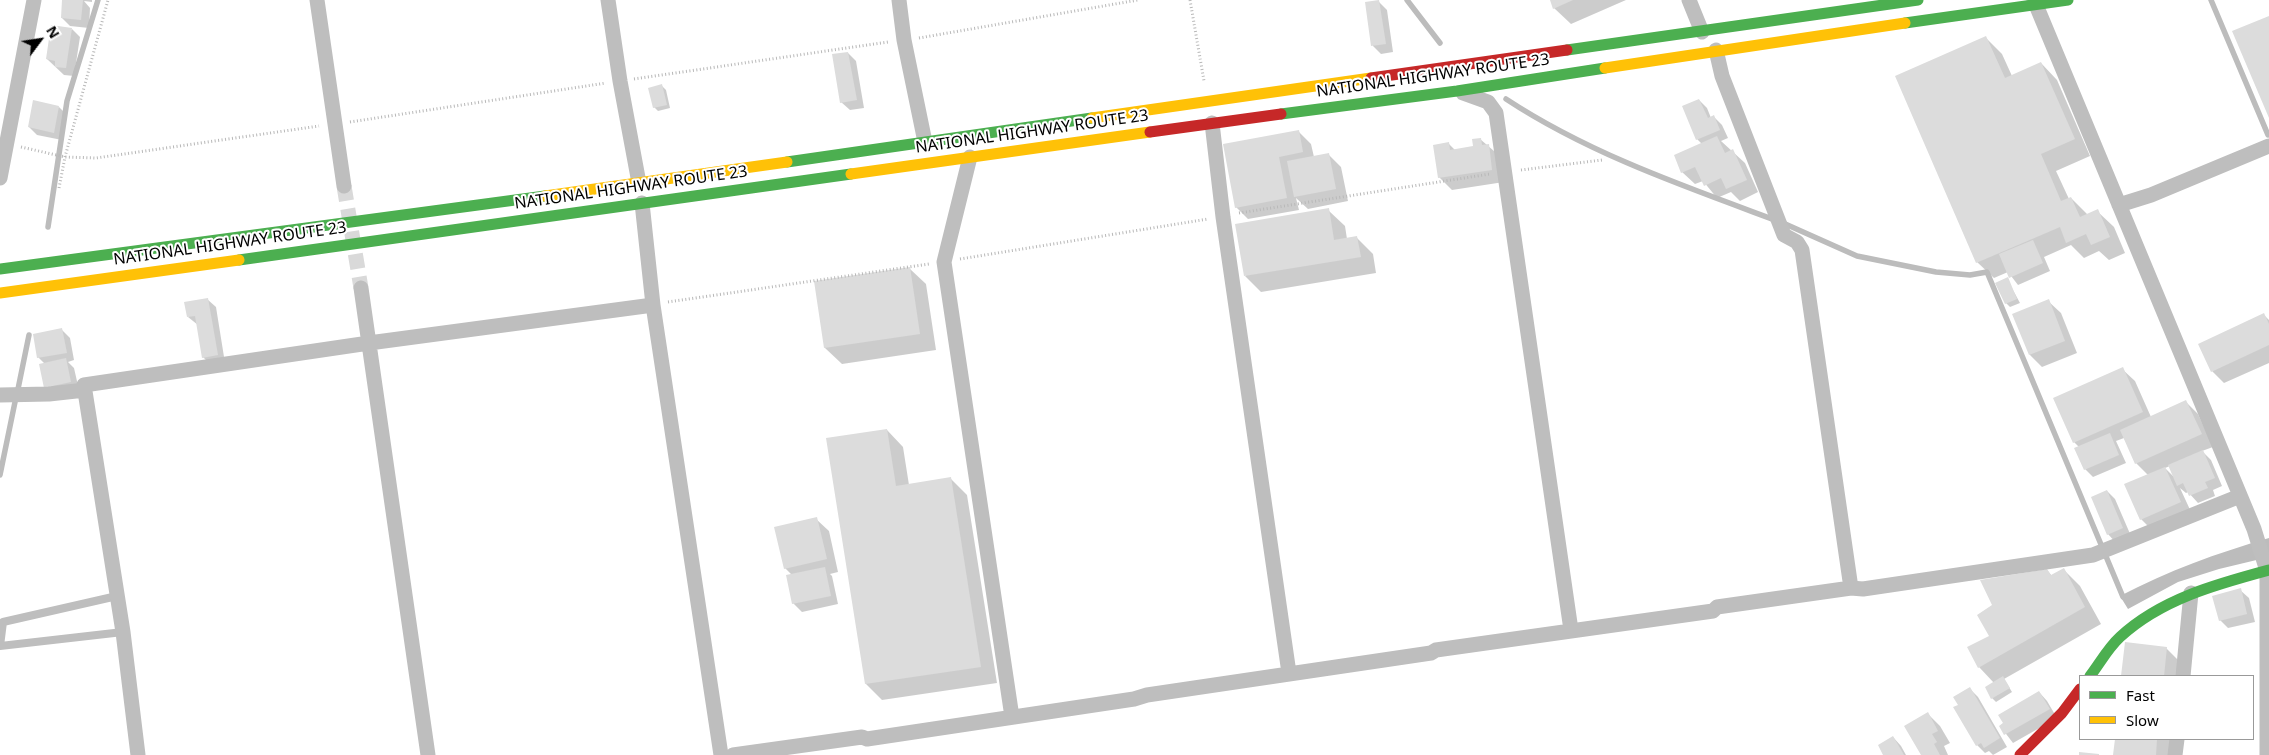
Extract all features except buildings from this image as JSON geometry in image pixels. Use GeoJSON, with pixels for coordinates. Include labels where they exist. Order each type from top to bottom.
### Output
{"type":"FeatureCollection","features":[{"type":"Feature","properties":{"kind":"main road","name":"NATIONAL HIGHWAY ROUTE 23"},"geometry":{"type":"LineString","coordinates":[[0,269],[639,183],[1918,0]]}},
{"type":"Feature","properties":{"kind":"main road","name":"NATIONAL HIGHWAY ROUTE 23"},"geometry":{"type":"LineString","coordinates":[[0,292],[1212,123],[1457,91],[2035,2],[2068,0]]}},
{"type":"Feature","properties":{"kind":"main road"},"geometry":{"type":"LineString","coordinates":[[2091,675],[2119,638],[2150,613],[2191,593],[2268,570]]}},
{"type":"Feature","properties":{"kind":"main road"},"geometry":{"type":"LineString","coordinates":[[2020,755],[2062,713],[2079,690]]}},
{"type":"Feature","properties":{"kind":"street"},"geometry":{"type":"LineString","coordinates":[[0,178],[34,0]]}},
{"type":"Feature","properties":{"kind":"street"},"geometry":{"type":"LineString","coordinates":[[317,0],[344,186]]}},
{"type":"Feature","properties":{"kind":"street"},"geometry":{"type":"LineString","coordinates":[[608,0],[620,81],[639,183]]}},
{"type":"Feature","properties":{"kind":"street"},"geometry":{"type":"LineString","coordinates":[[898,0],[904,40],[925,142]]}},
{"type":"Feature","properties":{"kind":"street"},"geometry":{"type":"LineString","coordinates":[[1689,0],[1702,32]]}},
{"type":"Feature","properties":{"kind":"street"},"geometry":{"type":"LineString","coordinates":[[2035,2],[2254,530],[2268,570],[2267,755]]}},
{"type":"Feature","properties":{"kind":"street"},"geometry":{"type":"LineString","coordinates":[[1716,50],[1722,76],[1784,235],[1798,242],[1802,250],[1852,588]]}},
{"type":"Feature","properties":{"kind":"street"},"geometry":{"type":"LineString","coordinates":[[1457,91],[1488,102],[1496,113],[1571,630]]}},
{"type":"Feature","properties":{"kind":"street"},"geometry":{"type":"LineString","coordinates":[[1212,123],[1223,217],[1289,673]]}},
{"type":"Feature","properties":{"kind":"street"},"geometry":{"type":"LineString","coordinates":[[2119,206],[2151,195],[2269,146]]}},
{"type":"Feature","properties":{"kind":"street"},"geometry":{"type":"LineString","coordinates":[[970,157],[944,262],[1012,716]]}},
{"type":"Feature","properties":{"kind":"street"},"geometry":{"type":"LineString","coordinates":[[642,203],[653,304],[721,755]]}},
{"type":"Feature","properties":{"kind":"street"},"geometry":{"type":"LineString","coordinates":[[361,288],[428,755]]}},
{"type":"Feature","properties":{"kind":"street"},"geometry":{"type":"LineString","coordinates":[[138,755],[123,632],[84,385],[653,304]]}},
{"type":"Feature","properties":{"kind":"street"},"geometry":{"type":"LineString","coordinates":[[0,394],[40,395],[85,390]]}},
{"type":"Feature","properties":{"kind":"street"},"geometry":{"type":"LineString","coordinates":[[733,755],[862,738],[867,739],[1134,699],[1147,695],[1289,673],[1431,654],[1436,650],[1713,611],[1717,607],[1852,588],[1863,589],[2104,551],[2240,496]]}},
{"type":"Feature","properties":{"kind":"street"},"geometry":{"type":"LineString","coordinates":[[2183,675],[2191,593]]}},
{"type":"Feature","properties":{"kind":"street"},"geometry":{"type":"LineString","coordinates":[[2175,755],[2177,740]]}},
{"type":"Feature","properties":{"kind":"lane"},"geometry":{"type":"LineString","coordinates":[[117,596],[3,622],[0,646],[123,632]]}},
{"type":"Feature","properties":{"kind":"path"},"geometry":{"type":"LineString","coordinates":[[59,188],[65,156],[108,0]]}},
{"type":"Feature","properties":{"kind":"path"},"geometry":{"type":"LineString","coordinates":[[7,144],[65,156],[96,158],[904,40],[1138,0]]}},
{"type":"Feature","properties":{"kind":"path"},"geometry":{"type":"LineString","coordinates":[[1190,0],[1208,102]]}},
{"type":"Feature","properties":{"kind":"path"},"geometry":{"type":"LineString","coordinates":[[653,304],[944,262],[1232,214],[1504,172],[1602,160]]}},
{"type":"Feature","properties":{"kind":"shaded area"},"geometry":{"type":"Polygon","coordinates":[[[2269,538],[2269,557],[2219,569],[2178,582],[2128,609],[2120,596],[2156,578],[2193,563],[2269,538]]]}},
{"type":"Feature","properties":{"kind":"waterway"},"geometry":{"type":"LineString","coordinates":[[48,227],[67,101],[98,0]]}},
{"type":"Feature","properties":{"kind":"waterway"},"geometry":{"type":"LineString","coordinates":[[1407,0],[1440,43]]}},
{"type":"Feature","properties":{"kind":"waterway"},"geometry":{"type":"LineString","coordinates":[[2211,0],[2268,135]]}},
{"type":"Feature","properties":{"kind":"waterway"},"geometry":{"type":"LineString","coordinates":[[1506,99],[1537,118],[1603,152],[1671,181],[1775,220]]}},
{"type":"Feature","properties":{"kind":"waterway"},"geometry":{"type":"LineString","coordinates":[[1783,223],[1857,256],[1936,272],[1970,275],[1987,272],[2123,597]]}},
{"type":"Feature","properties":{"kind":"waterway"},"geometry":{"type":"LineString","coordinates":[[18,389],[29,335]]}},
{"type":"Feature","properties":{"kind":"waterway"},"geometry":{"type":"LineString","coordinates":[[0,475],[15,402]]}},
{"type":"Feature","properties":{"kind":"tunnel"},"geometry":{"type":"LineString","coordinates":[[344,186],[361,288]]}},
{"type":"Feature","properties":{"kind":"traffic: fast"},"geometry":{"type":"LineString","coordinates":[[1567,50],[1918,0]]}},
{"type":"Feature","properties":{"kind":"traffic: fast"},"geometry":{"type":"LineString","coordinates":[[1905,23],[2068,0]]}},
{"type":"Feature","properties":{"kind":"traffic: fast"},"geometry":{"type":"LineString","coordinates":[[1281,114],[1457,91],[1605,68]]}},
{"type":"Feature","properties":{"kind":"traffic: fast"},"geometry":{"type":"LineString","coordinates":[[787,162],[1092,118]]}},
{"type":"Feature","properties":{"kind":"traffic: fast"},"geometry":{"type":"LineString","coordinates":[[239,260],[851,174]]}},
{"type":"Feature","properties":{"kind":"traffic: fast"},"geometry":{"type":"LineString","coordinates":[[0,269],[545,196]]}},
{"type":"Feature","properties":{"kind":"traffic: fast"},"geometry":{"type":"LineString","coordinates":[[2091,675],[2116,641],[2153,612],[2190,594],[2269,570]]}},
{"type":"Feature","properties":{"kind":"traffic: slow"},"geometry":{"type":"LineString","coordinates":[[1605,68],[1905,23]]}},
{"type":"Feature","properties":{"kind":"traffic: slow"},"geometry":{"type":"LineString","coordinates":[[1092,118],[1371,78]]}},
{"type":"Feature","properties":{"kind":"traffic: slow"},"geometry":{"type":"LineString","coordinates":[[851,174],[1150,132]]}},
{"type":"Feature","properties":{"kind":"traffic: slow"},"geometry":{"type":"LineString","coordinates":[[545,196],[787,162]]}},
{"type":"Feature","properties":{"kind":"traffic: slow"},"geometry":{"type":"LineString","coordinates":[[0,293],[239,260]]}},
{"type":"Feature","properties":{"kind":"traffic: jam"},"geometry":{"type":"LineString","coordinates":[[1371,78],[1567,50]]}},
{"type":"Feature","properties":{"kind":"traffic: jam"},"geometry":{"type":"LineString","coordinates":[[1150,132],[1281,114]]}},
{"type":"Feature","properties":{"kind":"traffic: jam"},"geometry":{"type":"LineString","coordinates":[[2020,755],[2062,713],[2079,690]]}}]}
